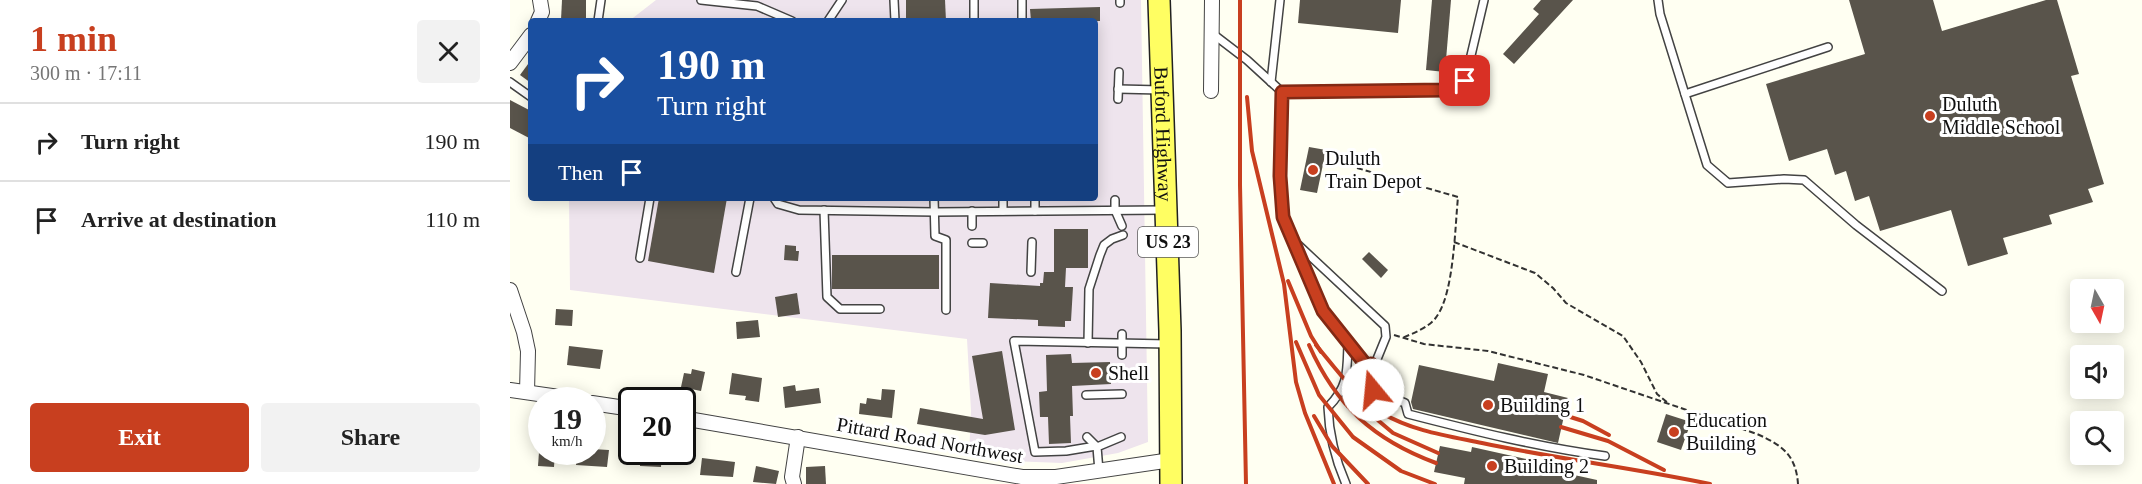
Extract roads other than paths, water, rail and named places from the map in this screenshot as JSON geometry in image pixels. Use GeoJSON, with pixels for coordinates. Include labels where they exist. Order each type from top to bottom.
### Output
{"type":"FeatureCollection","features":[{"type":"Feature","properties":{"kind":"main road","name":"Buford Highway"},"geometry":{"type":"LineString","coordinates":[[1159,0],[1167,210],[1171,484]]}},
{"type":"Feature","properties":{"kind":"street"},"geometry":{"type":"LineString","coordinates":[[539,18],[542,12],[540,0]]}},
{"type":"Feature","properties":{"kind":"street"},"geometry":{"type":"LineString","coordinates":[[1212,0],[1210,33],[1212,91]]}},
{"type":"Feature","properties":{"kind":"street"},"geometry":{"type":"LineString","coordinates":[[510,63],[516,46]]}},
{"type":"Feature","properties":{"kind":"street"},"geometry":{"type":"LineString","coordinates":[[510,290],[528,351],[527,392],[510,390]]}},
{"type":"Feature","properties":{"kind":"street","name":"Pittard Road Northwest"},"geometry":{"type":"LineString","coordinates":[[696,420],[1011,475],[1056,480],[1171,460]]}},
{"type":"Feature","properties":{"kind":"street"},"geometry":{"type":"LineString","coordinates":[[794,484],[792,477],[798,437]]}},
{"type":"Feature","properties":{"kind":"lane"},"geometry":{"type":"LineString","coordinates":[[598,18],[601,0]]}},
{"type":"Feature","properties":{"kind":"lane"},"geometry":{"type":"LineString","coordinates":[[701,0],[757,6],[785,18]]}},
{"type":"Feature","properties":{"kind":"lane"},"geometry":{"type":"LineString","coordinates":[[830,18],[842,0]]}},
{"type":"Feature","properties":{"kind":"lane"},"geometry":{"type":"LineString","coordinates":[[894,0],[895,18]]}},
{"type":"Feature","properties":{"kind":"lane"},"geometry":{"type":"LineString","coordinates":[[974,0],[974,18]]}},
{"type":"Feature","properties":{"kind":"lane"},"geometry":{"type":"LineString","coordinates":[[1022,0],[1022,18]]}},
{"type":"Feature","properties":{"kind":"lane"},"geometry":{"type":"LineString","coordinates":[[1271,82],[1280,0]]}},
{"type":"Feature","properties":{"kind":"lane"},"geometry":{"type":"LineString","coordinates":[[1210,33],[1282,92],[1445,90],[1465,81],[1484,0]]}},
{"type":"Feature","properties":{"kind":"lane"},"geometry":{"type":"LineString","coordinates":[[1658,0],[1707,165],[1728,183],[1804,180],[1856,225],[1942,291]]}},
{"type":"Feature","properties":{"kind":"lane"},"geometry":{"type":"LineString","coordinates":[[1685,94],[1828,47]]}},
{"type":"Feature","properties":{"kind":"lane"},"geometry":{"type":"LineString","coordinates":[[1118,99],[1119,72]]}},
{"type":"Feature","properties":{"kind":"lane"},"geometry":{"type":"LineString","coordinates":[[510,82],[528,95]]}},
{"type":"Feature","properties":{"kind":"lane"},"geometry":{"type":"LineString","coordinates":[[1118,88],[1162,90]]}},
{"type":"Feature","properties":{"kind":"lane"},"geometry":{"type":"LineString","coordinates":[[1282,92],[1280,176],[1283,217],[1323,311],[1366,365],[1375,364],[1386,337],[1384,326],[1293,240]]}},
{"type":"Feature","properties":{"kind":"lane"},"geometry":{"type":"LineString","coordinates":[[1115,200],[1115,210],[1122,226]]}},
{"type":"Feature","properties":{"kind":"lane"},"geometry":{"type":"LineString","coordinates":[[640,258],[650,201]]}},
{"type":"Feature","properties":{"kind":"lane"},"geometry":{"type":"LineString","coordinates":[[736,272],[749,201]]}},
{"type":"Feature","properties":{"kind":"lane"},"geometry":{"type":"LineString","coordinates":[[776,201],[778,204],[799,210],[934,212],[1167,210]]}},
{"type":"Feature","properties":{"kind":"lane"},"geometry":{"type":"LineString","coordinates":[[785,206],[788,201]]}},
{"type":"Feature","properties":{"kind":"lane"},"geometry":{"type":"LineString","coordinates":[[934,201],[931,236],[946,240],[946,310]]}},
{"type":"Feature","properties":{"kind":"lane"},"geometry":{"type":"LineString","coordinates":[[1003,201],[1003,211]]}},
{"type":"Feature","properties":{"kind":"lane"},"geometry":{"type":"LineString","coordinates":[[1035,201],[1035,211]]}},
{"type":"Feature","properties":{"kind":"lane"},"geometry":{"type":"LineString","coordinates":[[824,210],[826,297],[840,309],[880,309]]}},
{"type":"Feature","properties":{"kind":"lane"},"geometry":{"type":"LineString","coordinates":[[972,211],[972,226]]}},
{"type":"Feature","properties":{"kind":"lane"},"geometry":{"type":"LineString","coordinates":[[1088,343],[1089,289],[1104,245],[1123,235]]}},
{"type":"Feature","properties":{"kind":"lane"},"geometry":{"type":"LineString","coordinates":[[825,237],[834,237]]}},
{"type":"Feature","properties":{"kind":"lane"},"geometry":{"type":"LineString","coordinates":[[1031,272],[1032,242]]}},
{"type":"Feature","properties":{"kind":"lane"},"geometry":{"type":"LineString","coordinates":[[972,243],[983,243]]}},
{"type":"Feature","properties":{"kind":"lane"},"geometry":{"type":"LineString","coordinates":[[1122,334],[1122,355]]}},
{"type":"Feature","properties":{"kind":"lane"},"geometry":{"type":"LineString","coordinates":[[1121,437],[1096,446],[1066,451],[1035,452],[1014,342],[1170,344]]}},
{"type":"Feature","properties":{"kind":"lane"},"geometry":{"type":"LineString","coordinates":[[1346,484],[1332,446],[1328,408],[1338,397],[1346,382],[1348,343]]}},
{"type":"Feature","properties":{"kind":"lane"},"geometry":{"type":"LineString","coordinates":[[1371,364],[1373,390],[1405,403],[1408,414],[1559,450],[1605,456]]}},
{"type":"Feature","properties":{"kind":"lane"},"geometry":{"type":"LineString","coordinates":[[1086,395],[1122,394]]}},
{"type":"Feature","properties":{"kind":"lane"},"geometry":{"type":"LineString","coordinates":[[1087,437],[1096,446],[1099,471]]}},
{"type":"Feature","properties":{"kind":"railway"},"geometry":{"type":"LineString","coordinates":[[1240,0],[1240,185],[1246,484]]}},
{"type":"Feature","properties":{"kind":"railway"},"geometry":{"type":"LineString","coordinates":[[1247,97],[1252,151],[1284,284],[1296,382],[1305,413],[1334,484]]}},
{"type":"Feature","properties":{"kind":"railway"},"geometry":{"type":"LineString","coordinates":[[1288,281],[1311,336],[1321,352]]}},
{"type":"Feature","properties":{"kind":"railway"},"geometry":{"type":"LineString","coordinates":[[1296,342],[1319,395],[1353,437],[1401,471],[1435,484]]}},
{"type":"Feature","properties":{"kind":"railway"},"geometry":{"type":"LineString","coordinates":[[1309,345],[1332,386],[1359,418],[1394,443],[1436,463]]}},
{"type":"Feature","properties":{"kind":"railway"},"geometry":{"type":"LineString","coordinates":[[1316,345],[1363,399],[1382,413],[1418,429],[1510,449],[1710,484]]}},
{"type":"Feature","properties":{"kind":"railway"},"geometry":{"type":"LineString","coordinates":[[1367,411],[1393,433],[1438,453]]}},
{"type":"Feature","properties":{"kind":"railway"},"geometry":{"type":"LineString","coordinates":[[1564,415],[1583,421],[1609,435]]}},
{"type":"Feature","properties":{"kind":"railway"},"geometry":{"type":"LineString","coordinates":[[1314,416],[1332,446],[1368,484]]}},
{"type":"Feature","properties":{"kind":"railway"},"geometry":{"type":"LineString","coordinates":[[1561,427],[1608,441],[1664,470]]}},
{"type":"Feature","properties":{"kind":"place","name":"Duluth Middle School"},"geometry":{"type":"Point","coordinates":[1930,116]}},
{"type":"Feature","properties":{"kind":"place","name":"Duluth Train Depot"},"geometry":{"type":"Point","coordinates":[1313,170]}},
{"type":"Feature","properties":{"kind":"place","name":"Shell"},"geometry":{"type":"Point","coordinates":[1096,373]}},
{"type":"Feature","properties":{"kind":"place","name":"Building 1"},"geometry":{"type":"Point","coordinates":[1488,405]}},
{"type":"Feature","properties":{"kind":"place","name":"Education Building"},"geometry":{"type":"Point","coordinates":[1674,432]}},
{"type":"Feature","properties":{"kind":"place","name":"Building 2"},"geometry":{"type":"Point","coordinates":[1492,466]}}]}
